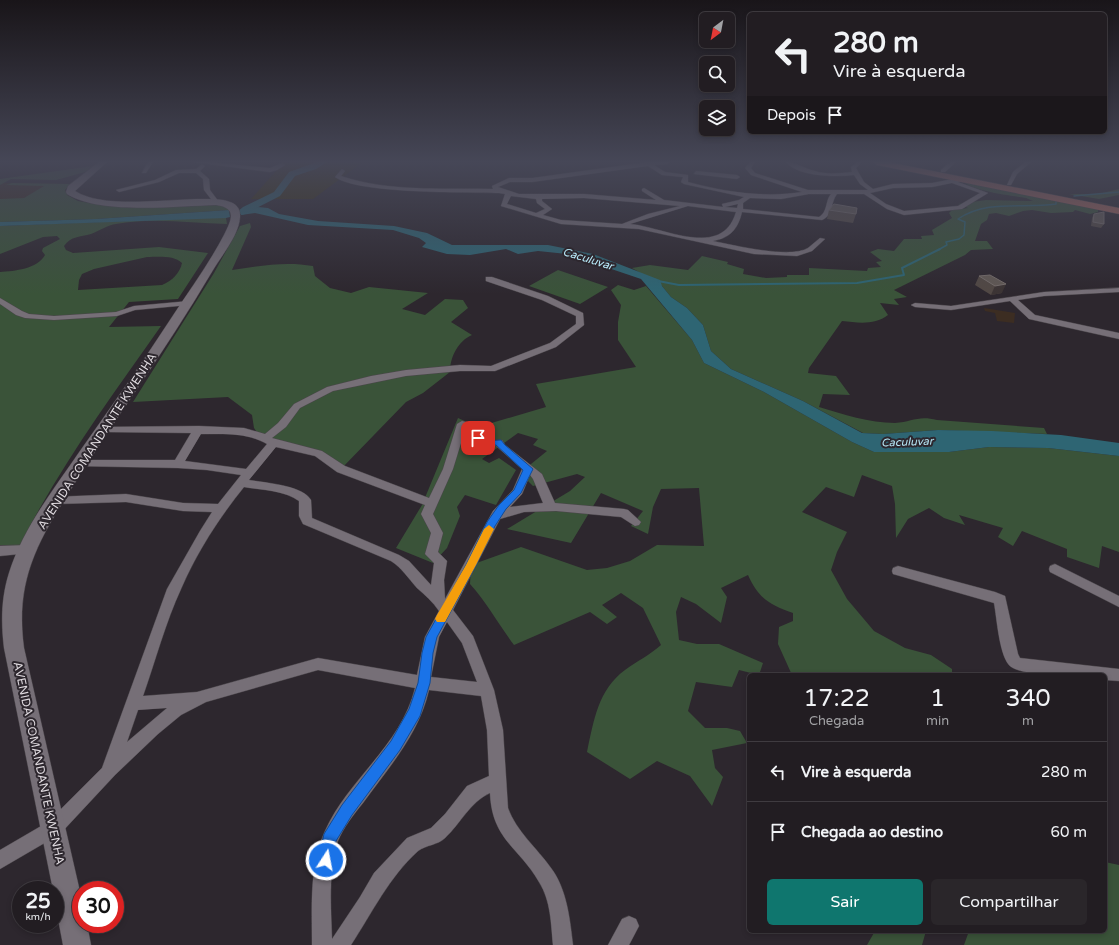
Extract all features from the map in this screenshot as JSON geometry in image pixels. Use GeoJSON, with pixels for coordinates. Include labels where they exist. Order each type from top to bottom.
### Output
{"type":"FeatureCollection","features":[{"type":"Feature","properties":{"kind":"main road","name":"AVENIDA COMANDANTE KWENHA"},"geometry":{"type":"LineString","coordinates":[[77,945],[54,828],[14,648],[11,626],[12,600],[15,583],[26,550],[56,500],[189,303],[230,233],[235,213],[232,206]]}},
{"type":"Feature","properties":{"kind":"main road"},"geometry":{"type":"LineString","coordinates":[[1099,206],[1119,211]]}},
{"type":"Feature","properties":{"kind":"street"},"geometry":{"type":"LineString","coordinates":[[509,206],[561,222],[578,225],[623,225],[702,240],[754,252],[797,254],[810,250],[822,239]]}},
{"type":"Feature","properties":{"kind":"street"},"geometry":{"type":"LineString","coordinates":[[537,215],[549,209],[545,206]]}},
{"type":"Feature","properties":{"kind":"street"},"geometry":{"type":"LineString","coordinates":[[623,225],[650,215],[676,210],[686,206]]}},
{"type":"Feature","properties":{"kind":"street"},"geometry":{"type":"LineString","coordinates":[[703,206],[822,218],[829,209],[829,206]]}},
{"type":"Feature","properties":{"kind":"street"},"geometry":{"type":"LineString","coordinates":[[715,207],[720,206]]}},
{"type":"Feature","properties":{"kind":"street"},"geometry":{"type":"LineString","coordinates":[[702,240],[718,238],[731,231],[740,206]]}},
{"type":"Feature","properties":{"kind":"street"},"geometry":{"type":"LineString","coordinates":[[886,206],[897,212],[904,213],[960,208],[963,206]]}},
{"type":"Feature","properties":{"kind":"street"},"geometry":{"type":"LineString","coordinates":[[108,772],[134,704],[166,607],[174,589],[204,534],[221,508],[245,478],[270,441],[297,406],[330,389],[371,379],[406,373],[452,368],[492,369],[553,345],[580,325],[580,315],[575,312],[556,305],[541,297],[489,278]]}},
{"type":"Feature","properties":{"kind":"street"},"geometry":{"type":"LineString","coordinates":[[915,305],[951,308],[1044,294],[1119,290]]}},
{"type":"Feature","properties":{"kind":"street"},"geometry":{"type":"LineString","coordinates":[[1011,298],[1032,317],[1119,336]]}},
{"type":"Feature","properties":{"kind":"street"},"geometry":{"type":"LineString","coordinates":[[0,300],[28,316],[54,318],[117,314],[134,308],[189,303]]}},
{"type":"Feature","properties":{"kind":"street"},"geometry":{"type":"LineString","coordinates":[[442,604],[438,580],[441,561],[431,554],[437,537],[435,528],[427,517],[431,503],[448,469],[462,424],[467,425],[482,443],[498,442],[501,447],[538,477],[551,506]]}},
{"type":"Feature","properties":{"kind":"street"},"geometry":{"type":"LineString","coordinates":[[103,429],[199,429],[244,431],[270,441],[318,453],[341,469],[352,474],[431,503]]}},
{"type":"Feature","properties":{"kind":"street"},"geometry":{"type":"LineString","coordinates":[[178,464],[199,429]]}},
{"type":"Feature","properties":{"kind":"street"},"geometry":{"type":"LineString","coordinates":[[80,464],[178,464],[207,466],[302,497],[306,500],[305,516],[307,521],[396,558],[406,564],[421,583],[442,604],[468,640],[487,690],[495,730],[498,756],[497,781],[499,808],[506,825],[546,876],[559,907],[563,945]]}},
{"type":"Feature","properties":{"kind":"street"},"geometry":{"type":"LineString","coordinates":[[322,945],[326,860],[330,839],[347,810],[396,745],[415,712],[424,683],[432,637],[442,604],[471,565],[496,516],[518,491],[520,483],[528,469]]}},
{"type":"Feature","properties":{"kind":"street"},"geometry":{"type":"LineString","coordinates":[[56,500],[126,498],[184,507],[221,508]]}},
{"type":"Feature","properties":{"kind":"street"},"geometry":{"type":"LineString","coordinates":[[496,516],[510,510],[551,506],[624,513],[635,522]]}},
{"type":"Feature","properties":{"kind":"street"},"geometry":{"type":"LineString","coordinates":[[0,550],[26,550]]}},
{"type":"Feature","properties":{"kind":"street"},"geometry":{"type":"LineString","coordinates":[[1054,569],[1119,602]]}},
{"type":"Feature","properties":{"kind":"street"},"geometry":{"type":"LineString","coordinates":[[898,571],[995,597],[1000,600],[1011,656],[1015,662],[1022,665],[1100,673]]}},
{"type":"Feature","properties":{"kind":"street"},"geometry":{"type":"LineString","coordinates":[[0,614],[12,600]]}},
{"type":"Feature","properties":{"kind":"street"},"geometry":{"type":"LineString","coordinates":[[134,704],[200,698],[277,677],[308,665],[318,664],[424,683],[487,690]]}},
{"type":"Feature","properties":{"kind":"street"},"geometry":{"type":"LineString","coordinates":[[1107,674],[1119,675]]}},
{"type":"Feature","properties":{"kind":"street"},"geometry":{"type":"LineString","coordinates":[[0,860],[54,828],[154,727],[178,710],[200,698]]}},
{"type":"Feature","properties":{"kind":"street"},"geometry":{"type":"LineString","coordinates":[[339,945],[367,904],[380,879],[413,844],[437,834],[451,820],[462,804],[473,792],[497,781]]}},
{"type":"Feature","properties":{"kind":"street"},"geometry":{"type":"LineString","coordinates":[[618,945],[629,926]]}},
{"type":"Feature","properties":{"kind":"shaded area"},"geometry":{"type":"Polygon","coordinates":[[[984,308],[1015,313],[1014,323],[997,321],[995,313],[985,311],[984,308]]]}},
{"type":"Feature","properties":{"kind":"green space"},"geometry":{"type":"Polygon","coordinates":[[[0,206],[223,206],[229,210],[96,219],[0,222],[0,206]]]}},
{"type":"Feature","properties":{"kind":"green space"},"geometry":{"type":"Polygon","coordinates":[[[963,206],[1084,206],[1098,209],[1098,212],[1090,214],[1075,210],[1073,212],[1051,213],[1032,210],[1023,211],[1009,216],[996,213],[989,214],[987,220],[981,224],[975,241],[987,241],[993,249],[971,250],[965,255],[894,290],[907,297],[894,299],[899,305],[880,303],[888,315],[883,318],[872,322],[842,321],[809,368],[808,373],[836,376],[850,395],[823,394],[819,407],[856,418],[885,423],[895,423],[925,418],[1044,428],[1047,434],[938,430],[883,434],[863,433],[803,401],[731,369],[711,351],[703,325],[687,308],[671,297],[662,286],[632,268],[650,265],[688,270],[702,256],[728,262],[727,264],[744,269],[743,274],[766,278],[787,277],[787,275],[809,275],[809,268],[867,271],[868,268],[881,267],[876,262],[882,261],[870,252],[878,249],[894,251],[904,239],[922,239],[921,236],[934,235],[932,230],[952,218],[949,213],[952,210],[968,208],[963,206]]]}},
{"type":"Feature","properties":{"kind":"green space"},"geometry":{"type":"Polygon","coordinates":[[[203,218],[226,218],[227,224],[172,221],[130,222],[113,225],[91,234],[76,237],[64,246],[66,250],[73,253],[159,247],[208,253],[178,299],[129,302],[109,327],[161,326],[104,407],[68,462],[34,518],[19,547],[0,547],[0,272],[19,270],[37,263],[45,255],[42,251],[43,248],[60,239],[57,236],[43,237],[0,254],[0,226],[203,218]],[[147,257],[94,269],[82,274],[79,280],[78,290],[162,285],[175,276],[182,263],[179,260],[170,258],[147,257]]]}},
{"type":"Feature","properties":{"kind":"green space"},"geometry":{"type":"Polygon","coordinates":[[[250,223],[251,227],[232,270],[282,264],[313,266],[315,276],[330,288],[351,293],[369,287],[428,293],[402,309],[425,315],[445,299],[463,300],[468,308],[451,322],[472,335],[459,345],[453,355],[450,372],[423,393],[406,402],[341,469],[326,457],[259,435],[254,428],[252,415],[228,397],[133,402],[214,273],[240,226],[250,223]]]}},
{"type":"Feature","properties":{"kind":"green space"},"geometry":{"type":"Polygon","coordinates":[[[558,270],[608,287],[580,304],[529,286],[558,270]]]}},
{"type":"Feature","properties":{"kind":"green space"},"geometry":{"type":"Polygon","coordinates":[[[618,285],[634,290],[646,286],[692,340],[704,363],[764,392],[852,442],[874,452],[949,452],[989,447],[1048,448],[1119,456],[1119,552],[1102,546],[1099,568],[1067,557],[1067,549],[1022,531],[1013,546],[998,537],[1003,528],[959,515],[965,525],[944,518],[929,508],[908,519],[896,538],[895,504],[892,486],[862,475],[854,497],[826,487],[802,512],[847,532],[837,552],[831,570],[847,599],[874,631],[905,648],[931,655],[952,669],[952,673],[791,673],[778,644],[779,627],[793,621],[793,613],[771,604],[766,600],[756,590],[748,575],[721,588],[727,597],[721,623],[696,604],[681,597],[676,612],[679,640],[697,644],[719,644],[763,663],[760,673],[751,673],[739,670],[732,687],[696,682],[688,711],[705,728],[727,728],[740,731],[747,743],[712,750],[715,768],[723,777],[712,806],[690,776],[657,761],[630,779],[587,752],[598,706],[609,687],[625,670],[661,645],[643,608],[621,593],[602,605],[617,617],[607,624],[590,612],[514,645],[470,584],[471,565],[521,547],[587,570],[607,568],[630,561],[657,545],[704,546],[699,488],[661,489],[653,507],[648,534],[631,526],[643,511],[601,493],[571,543],[507,529],[570,491],[585,477],[577,474],[533,486],[520,473],[547,451],[533,445],[538,439],[518,433],[482,459],[489,463],[499,458],[516,470],[496,505],[465,495],[457,507],[460,516],[447,548],[433,563],[396,548],[422,505],[458,418],[478,427],[546,407],[536,384],[636,367],[618,340],[618,322],[621,305],[611,290],[618,285]]]}},
{"type":"Feature","properties":{"kind":"green space"},"geometry":{"type":"Polygon","coordinates":[[[1107,862],[1119,865],[1119,945],[964,945],[968,933],[1107,933],[1107,862]]]}},
{"type":"Feature","properties":{"kind":"green space"},"geometry":{"type":"Polygon","coordinates":[[[874,933],[925,933],[922,945],[867,945],[874,933]]]}},
{"type":"Feature","properties":{"kind":"water","name":"Caculuvar"},"geometry":{"type":"Polygon","coordinates":[[[258,207],[268,208],[279,214],[318,221],[394,226],[427,233],[452,245],[548,245],[593,254],[660,280],[662,286],[671,297],[687,308],[703,325],[711,351],[731,369],[803,401],[862,433],[883,434],[938,430],[1061,435],[1119,443],[1119,456],[1048,448],[989,447],[949,452],[874,452],[852,442],[764,392],[704,363],[692,340],[641,279],[567,254],[538,251],[518,254],[506,249],[470,255],[447,254],[422,247],[426,243],[419,238],[393,230],[308,225],[255,213],[241,215],[240,210],[258,207]]]}},
{"type":"Feature","properties":{"kind":"water"},"geometry":{"type":"Polygon","coordinates":[[[229,210],[230,217],[226,218],[0,226],[0,222],[96,219],[229,210]]]}},
{"type":"Feature","properties":{"kind":"building"},"geometry":{"type":"Polygon","coordinates":[[[832,206],[857,208],[856,214],[829,210],[832,206]]]}},
{"type":"Feature","properties":{"kind":"building"},"geometry":{"type":"Polygon","coordinates":[[[1104,212],[1104,224],[1093,222],[1094,214],[1104,212]]]}},
{"type":"Feature","properties":{"kind":"building"},"geometry":{"type":"Polygon","coordinates":[[[990,275],[1006,284],[995,286],[979,276],[990,275]]]}},
{"type":"Feature","properties":{"kind":"waterway"},"geometry":{"type":"LineString","coordinates":[[242,212],[252,206]]}},
{"type":"Feature","properties":{"kind":"waterway"},"geometry":{"type":"LineString","coordinates":[[938,250],[947,245],[946,242],[959,239],[964,235],[965,222],[958,219],[981,209],[1005,206]]}},
{"type":"Feature","properties":{"kind":"waterway"},"geometry":{"type":"LineString","coordinates":[[658,281],[679,285],[857,283],[904,275],[902,268],[938,250]]}},
{"type":"Feature","properties":{"kind":"slow traffic"},"geometry":{"type":"LineString","coordinates":[[441,619],[489,529]]}},
{"type":"Feature","properties":{"kind":"route"},"geometry":{"type":"LineString","coordinates":[[326,860],[330,839],[347,810],[396,745],[415,712],[424,683],[432,637],[496,516],[518,491],[520,483],[528,469],[501,447],[498,442],[484,444],[478,438]]}}]}
